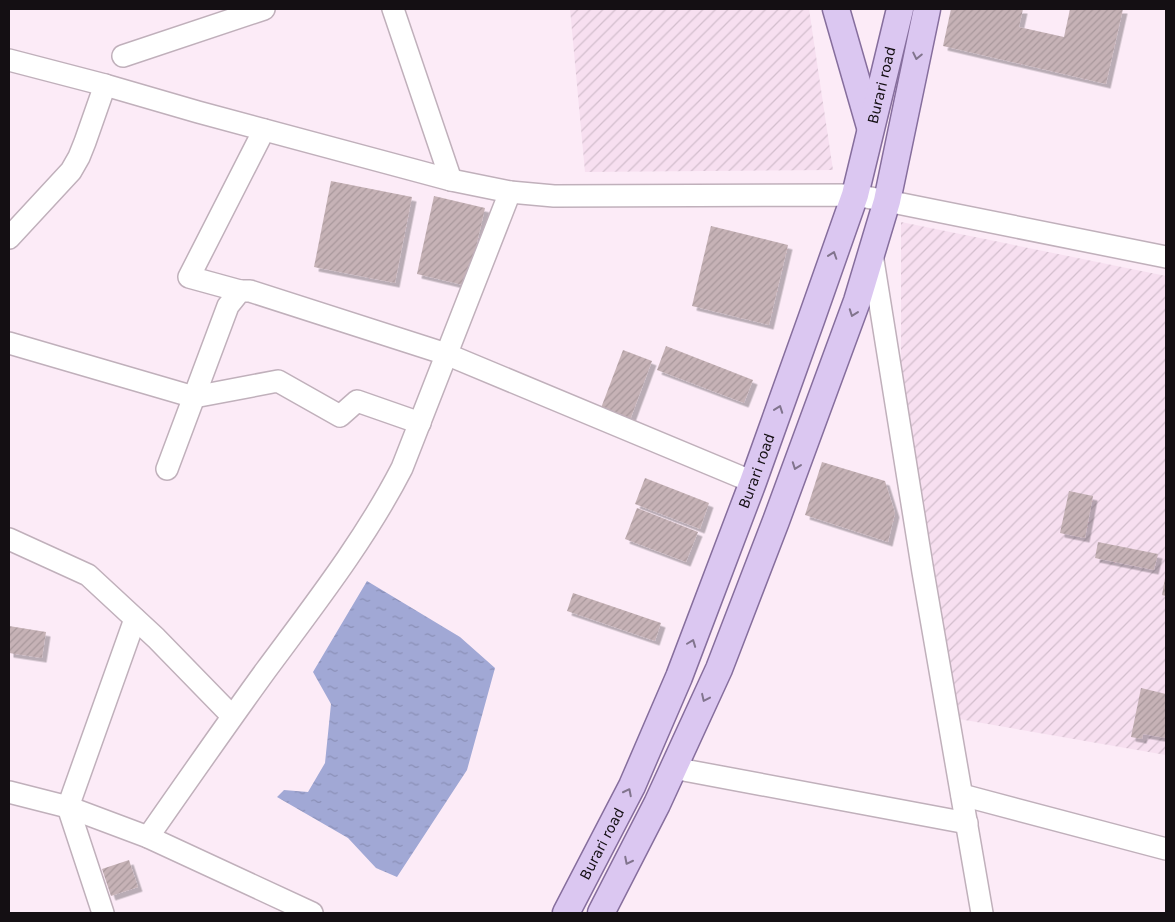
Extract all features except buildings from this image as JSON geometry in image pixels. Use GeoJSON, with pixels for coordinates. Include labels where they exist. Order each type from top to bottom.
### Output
{"type":"FeatureCollection","features":[{"type":"Feature","properties":{"kind":"main road","name":"Burari road"},"geometry":{"type":"LineString","coordinates":[[836,9],[870,128],[898,148]]}},
{"type":"Feature","properties":{"kind":"main road","name":"Burari road"},"geometry":{"type":"LineString","coordinates":[[566,913],[632,786],[675,686],[753,482],[855,195],[900,9]]}},
{"type":"Feature","properties":{"kind":"main road","name":"Burari road"},"geometry":{"type":"LineString","coordinates":[[601,913],[648,821],[719,669],[857,301],[887,201],[927,9]]}},
{"type":"Feature","properties":{"kind":"street"},"geometry":{"type":"LineString","coordinates":[[123,56],[264,9]]}},
{"type":"Feature","properties":{"kind":"street"},"geometry":{"type":"LineString","coordinates":[[393,9],[451,180]]}},
{"type":"Feature","properties":{"kind":"street"},"geometry":{"type":"LineString","coordinates":[[9,60],[451,180],[510,192],[554,196],[855,195],[1166,257]]}},
{"type":"Feature","properties":{"kind":"street"},"geometry":{"type":"LineString","coordinates":[[9,238],[71,171],[85,142],[104,85]]}},
{"type":"Feature","properties":{"kind":"street"},"geometry":{"type":"LineString","coordinates":[[264,130],[189,278],[240,291],[250,291],[446,354],[753,482]]}},
{"type":"Feature","properties":{"kind":"street"},"geometry":{"type":"LineString","coordinates":[[148,837],[232,716],[317,601],[386,498],[402,468],[510,192]]}},
{"type":"Feature","properties":{"kind":"street"},"geometry":{"type":"LineString","coordinates":[[872,253],[982,913]]}},
{"type":"Feature","properties":{"kind":"street"},"geometry":{"type":"LineString","coordinates":[[167,469],[228,306],[240,291]]}},
{"type":"Feature","properties":{"kind":"street"},"geometry":{"type":"LineString","coordinates":[[9,343],[194,397],[278,381],[340,416],[357,400],[420,423]]}},
{"type":"Feature","properties":{"kind":"street"},"geometry":{"type":"LineString","coordinates":[[9,540],[88,575],[156,638],[232,716]]}},
{"type":"Feature","properties":{"kind":"street"},"geometry":{"type":"LineString","coordinates":[[103,913],[68,807],[135,619]]}},
{"type":"Feature","properties":{"kind":"street"},"geometry":{"type":"LineString","coordinates":[[673,768],[967,823]]}},
{"type":"Feature","properties":{"kind":"street"},"geometry":{"type":"LineString","coordinates":[[9,792],[68,807],[148,837],[312,913]]}},
{"type":"Feature","properties":{"kind":"street"},"geometry":{"type":"LineString","coordinates":[[962,795],[1166,849]]}},
{"type":"Feature","properties":{"kind":"shaded area"},"geometry":{"type":"Polygon","coordinates":[[[570,9],[809,9],[833,170],[585,172],[570,9]]]}},
{"type":"Feature","properties":{"kind":"shaded area"},"geometry":{"type":"Polygon","coordinates":[[[901,222],[1166,276],[1166,755],[959,719],[901,365],[901,222]]]}},
{"type":"Feature","properties":{"kind":"water"},"geometry":{"type":"Polygon","coordinates":[[[367,581],[460,637],[495,668],[467,770],[397,877],[376,868],[348,838],[277,797],[284,790],[308,792],[325,763],[331,704],[313,672],[367,581]]]}}]}
